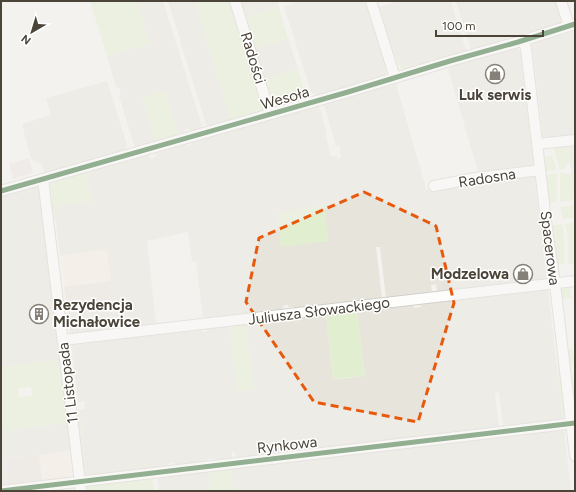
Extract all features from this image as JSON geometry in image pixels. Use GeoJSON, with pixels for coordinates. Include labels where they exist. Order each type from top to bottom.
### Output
{"type":"FeatureCollection","features":[{"type":"Feature","properties":{"kind":"street","name":"Radości"},"geometry":{"type":"LineString","coordinates":[[235,1],[270,114]]}},
{"type":"Feature","properties":{"kind":"street"},"geometry":{"type":"LineString","coordinates":[[371,1],[395,78]]}},
{"type":"Feature","properties":{"kind":"street"},"geometry":{"type":"LineString","coordinates":[[561,1],[572,25]]}},
{"type":"Feature","properties":{"kind":"street","name":"Wesoła"},"geometry":{"type":"LineString","coordinates":[[1,191],[395,78],[572,25]]}},
{"type":"Feature","properties":{"kind":"street","name":"Spacerowa"},"geometry":{"type":"LineString","coordinates":[[523,40],[526,49],[573,423],[575,456]]}},
{"type":"Feature","properties":{"kind":"street"},"geometry":{"type":"LineString","coordinates":[[537,144],[575,140]]}},
{"type":"Feature","properties":{"kind":"street","name":"Radosna"},"geometry":{"type":"LineString","coordinates":[[434,186],[540,170]]}},
{"type":"Feature","properties":{"kind":"street","name":"11 Listopada"},"geometry":{"type":"LineString","coordinates":[[43,179],[80,486]]}},
{"type":"Feature","properties":{"kind":"street","name":"Juliusza Słowackiego"},"geometry":{"type":"LineString","coordinates":[[63,340],[575,281]]}},
{"type":"Feature","properties":{"kind":"street","name":"Rynkowa"},"geometry":{"type":"LineString","coordinates":[[1,491],[80,486],[573,423]]}},
{"type":"Feature","properties":{"kind":"highlighted area"},"geometry":{"type":"Polygon","coordinates":[[[364,192],[436,226],[454,303],[418,422],[314,402],[246,302],[259,238],[364,192]]]}},
{"type":"Feature","properties":{"kind":"shaded area"},"geometry":{"type":"Polygon","coordinates":[[[136,1],[163,1],[202,126],[201,129],[192,132],[189,129],[184,130],[183,134],[178,136],[165,92],[143,98],[156,142],[135,148],[119,96],[121,94],[119,88],[116,87],[107,56],[149,44],[136,1]]]}},
{"type":"Feature","properties":{"kind":"shaded area"},"geometry":{"type":"Polygon","coordinates":[[[168,1],[195,1],[231,121],[208,127],[206,124],[168,1]]]}},
{"type":"Feature","properties":{"kind":"shaded area"},"geometry":{"type":"Polygon","coordinates":[[[239,1],[277,1],[279,8],[245,18],[239,1]]]}},
{"type":"Feature","properties":{"kind":"shaded area"},"geometry":{"type":"Polygon","coordinates":[[[299,1],[365,1],[387,69],[384,76],[374,80],[371,78],[367,79],[367,82],[317,96],[311,92],[284,6],[299,1]]]}},
{"type":"Feature","properties":{"kind":"shaded area"},"geometry":{"type":"Polygon","coordinates":[[[400,1],[451,1],[466,51],[435,60],[433,58],[427,62],[407,67],[396,60],[379,7],[400,1]]]}},
{"type":"Feature","properties":{"kind":"shaded area"},"geometry":{"type":"Polygon","coordinates":[[[456,1],[558,1],[564,22],[530,33],[523,33],[519,36],[516,34],[506,37],[507,40],[472,50],[456,1]]]}},
{"type":"Feature","properties":{"kind":"shaded area"},"geometry":{"type":"Polygon","coordinates":[[[575,30],[575,135],[545,138],[543,137],[532,45],[535,42],[575,30]]]}},
{"type":"Feature","properties":{"kind":"shaded area"},"geometry":{"type":"Polygon","coordinates":[[[288,38],[298,69],[263,79],[254,49],[288,38]]]}},
{"type":"Feature","properties":{"kind":"shaded area"},"geometry":{"type":"Polygon","coordinates":[[[514,48],[520,50],[534,168],[479,175],[448,69],[454,67],[455,64],[514,48]]]}},
{"type":"Feature","properties":{"kind":"shaded area"},"geometry":{"type":"Polygon","coordinates":[[[107,81],[127,145],[123,151],[46,173],[43,171],[42,165],[31,159],[22,124],[51,115],[46,98],[107,81]]]}},
{"type":"Feature","properties":{"kind":"shaded area"},"geometry":{"type":"Polygon","coordinates":[[[396,84],[426,190],[534,173],[547,280],[437,292],[436,284],[431,285],[432,291],[430,293],[386,298],[380,247],[376,247],[382,298],[310,307],[309,304],[307,304],[305,305],[305,308],[294,309],[293,307],[288,307],[288,305],[286,305],[283,306],[282,311],[203,318],[196,261],[192,262],[188,232],[147,241],[156,325],[121,329],[116,328],[116,330],[73,334],[70,333],[66,300],[88,296],[93,305],[113,302],[107,250],[60,256],[54,206],[93,201],[85,173],[89,170],[95,170],[110,164],[116,164],[116,162],[123,160],[124,162],[131,160],[130,158],[148,153],[150,159],[156,157],[156,153],[186,144],[187,146],[191,145],[192,140],[207,136],[208,138],[318,106],[321,111],[331,157],[337,156],[337,159],[341,158],[340,146],[336,146],[324,105],[396,84]]]}},
{"type":"Feature","properties":{"kind":"shaded area"},"geometry":{"type":"Polygon","coordinates":[[[575,144],[575,212],[568,145],[575,144]]]}},
{"type":"Feature","properties":{"kind":"shaded area"},"geometry":{"type":"Polygon","coordinates":[[[29,158],[33,173],[13,179],[9,164],[29,158]]]}},
{"type":"Feature","properties":{"kind":"shaded area"},"geometry":{"type":"Polygon","coordinates":[[[40,187],[52,302],[60,360],[1,367],[1,195],[20,189],[40,187]]]}},
{"type":"Feature","properties":{"kind":"shaded area"},"geometry":{"type":"Polygon","coordinates":[[[107,249],[111,281],[65,287],[60,256],[107,249]]]}},
{"type":"Feature","properties":{"kind":"shaded area"},"geometry":{"type":"Polygon","coordinates":[[[111,281],[113,302],[93,305],[88,296],[66,300],[64,287],[111,281]]]}},
{"type":"Feature","properties":{"kind":"shaded area"},"geometry":{"type":"Polygon","coordinates":[[[548,289],[563,419],[504,426],[499,392],[495,393],[499,426],[436,435],[236,458],[235,452],[232,452],[232,458],[213,460],[213,458],[208,459],[208,461],[174,465],[174,462],[158,467],[86,475],[79,410],[85,408],[84,401],[78,402],[71,344],[105,340],[110,341],[111,339],[160,333],[169,334],[186,330],[187,332],[201,329],[202,332],[206,332],[207,328],[230,325],[237,390],[253,389],[246,324],[326,315],[333,379],[348,378],[365,376],[357,311],[359,313],[364,312],[364,310],[391,308],[412,304],[414,308],[421,307],[421,303],[548,289]]]}},
{"type":"Feature","properties":{"kind":"shaded area"},"geometry":{"type":"Polygon","coordinates":[[[1,404],[4,431],[67,423],[71,451],[7,459],[11,486],[1,487],[1,404]]]}},
{"type":"Feature","properties":{"kind":"shaded area"},"geometry":{"type":"Polygon","coordinates":[[[564,428],[571,491],[233,491],[230,467],[273,462],[274,464],[277,464],[278,462],[406,449],[409,446],[418,447],[419,445],[564,428]]]}},
{"type":"Feature","properties":{"kind":"shaded area"},"geometry":{"type":"Polygon","coordinates":[[[71,451],[73,472],[69,479],[42,482],[39,455],[71,451]]]}},
{"type":"Feature","properties":{"kind":"shaded area"},"geometry":{"type":"Polygon","coordinates":[[[39,455],[42,480],[10,484],[7,459],[39,455]]]}},
{"type":"Feature","properties":{"kind":"shaded area"},"geometry":{"type":"Polygon","coordinates":[[[209,471],[211,491],[159,491],[158,479],[160,477],[209,471]]]}},
{"type":"Feature","properties":{"kind":"green space"},"geometry":{"type":"Polygon","coordinates":[[[90,1],[136,1],[150,44],[107,56],[90,1]]]}},
{"type":"Feature","properties":{"kind":"green space"},"geometry":{"type":"Polygon","coordinates":[[[195,1],[231,1],[267,110],[231,121],[195,1]]]}},
{"type":"Feature","properties":{"kind":"green space"},"geometry":{"type":"Polygon","coordinates":[[[279,8],[288,38],[254,49],[245,18],[279,8]]]}},
{"type":"Feature","properties":{"kind":"green space"},"geometry":{"type":"Polygon","coordinates":[[[387,33],[396,60],[407,67],[427,62],[433,58],[435,60],[465,51],[465,46],[467,52],[404,69],[400,67],[394,59],[390,49],[387,33]]]}},
{"type":"Feature","properties":{"kind":"green space"},"geometry":{"type":"Polygon","coordinates":[[[298,69],[307,99],[278,107],[271,104],[263,79],[298,69]]]}},
{"type":"Feature","properties":{"kind":"green space"},"geometry":{"type":"Polygon","coordinates":[[[165,91],[178,135],[156,142],[143,98],[165,91]]]}},
{"type":"Feature","properties":{"kind":"green space"},"geometry":{"type":"Polygon","coordinates":[[[553,145],[568,145],[570,163],[567,164],[564,169],[560,170],[553,145]]]}},
{"type":"Feature","properties":{"kind":"green space"},"geometry":{"type":"Polygon","coordinates":[[[552,156],[556,170],[546,171],[544,170],[542,158],[552,156]]]}},
{"type":"Feature","properties":{"kind":"green space"},"geometry":{"type":"Polygon","coordinates":[[[84,171],[93,201],[54,206],[55,219],[53,219],[52,194],[50,194],[49,184],[58,181],[57,179],[84,171]]]}},
{"type":"Feature","properties":{"kind":"green space"},"geometry":{"type":"Polygon","coordinates":[[[557,173],[557,202],[551,203],[548,202],[545,177],[547,175],[557,173]]]}},
{"type":"Feature","properties":{"kind":"green space"},"geometry":{"type":"Polygon","coordinates":[[[560,173],[571,175],[574,200],[560,202],[560,173]]]}},
{"type":"Feature","properties":{"kind":"green space"},"geometry":{"type":"Polygon","coordinates":[[[324,205],[329,241],[281,247],[277,214],[324,205]]]}},
{"type":"Feature","properties":{"kind":"green space"},"geometry":{"type":"Polygon","coordinates":[[[574,205],[574,218],[563,219],[560,207],[574,205]]]}},
{"type":"Feature","properties":{"kind":"green space"},"geometry":{"type":"Polygon","coordinates":[[[574,223],[575,263],[568,264],[567,234],[565,224],[574,223]]]}},
{"type":"Feature","properties":{"kind":"green space"},"geometry":{"type":"Polygon","coordinates":[[[562,224],[564,234],[565,264],[556,265],[551,227],[562,224]]]}},
{"type":"Feature","properties":{"kind":"green space"},"geometry":{"type":"Polygon","coordinates":[[[569,284],[571,298],[563,299],[561,298],[563,288],[569,284]]]}},
{"type":"Feature","properties":{"kind":"green space"},"geometry":{"type":"Polygon","coordinates":[[[359,310],[359,313],[357,311],[365,376],[333,379],[326,315],[304,316],[338,311],[339,313],[343,313],[359,310]]]}},
{"type":"Feature","properties":{"kind":"green space"},"geometry":{"type":"Polygon","coordinates":[[[238,323],[246,324],[254,389],[237,391],[230,325],[235,326],[238,325],[238,323]]]}},
{"type":"Feature","properties":{"kind":"green space"},"geometry":{"type":"Polygon","coordinates":[[[572,349],[574,358],[572,372],[575,383],[574,412],[566,350],[572,349]]]}},
{"type":"Feature","properties":{"kind":"green space"},"geometry":{"type":"Polygon","coordinates":[[[61,360],[69,426],[68,427],[67,423],[4,431],[1,404],[1,367],[61,360]],[[31,387],[18,388],[19,397],[32,396],[31,387]]]}},
{"type":"Feature","properties":{"kind":"green space"},"geometry":{"type":"Polygon","coordinates":[[[557,372],[560,372],[565,415],[563,419],[557,372]]]}},
{"type":"Feature","properties":{"kind":"green space"},"geometry":{"type":"Polygon","coordinates":[[[79,410],[86,475],[83,471],[77,415],[79,410]]]}},
{"type":"Feature","properties":{"kind":"green space"},"geometry":{"type":"Polygon","coordinates":[[[230,467],[233,491],[211,491],[209,471],[230,467]]]}},
{"type":"Feature","properties":{"kind":"green space"},"geometry":{"type":"Polygon","coordinates":[[[152,477],[155,491],[86,491],[88,486],[118,483],[118,481],[152,477]]]}},
{"type":"Feature","properties":{"kind":"cycle path"},"geometry":{"type":"LineString","coordinates":[[1,191],[348,92],[575,24]]}},
{"type":"Feature","properties":{"kind":"cycle path"},"geometry":{"type":"LineString","coordinates":[[1,491],[575,423]]}},
{"type":"Feature","properties":{"kind":"place","name":"Luk serwis"},"geometry":{"type":"Point","coordinates":[495,74]}},
{"type":"Feature","properties":{"kind":"place","name":"Modzelowa"},"geometry":{"type":"Point","coordinates":[523,274]}},
{"type":"Feature","properties":{"kind":"place","name":"Rezydencja Michałowice"},"geometry":{"type":"Point","coordinates":[39,314]}}]}
